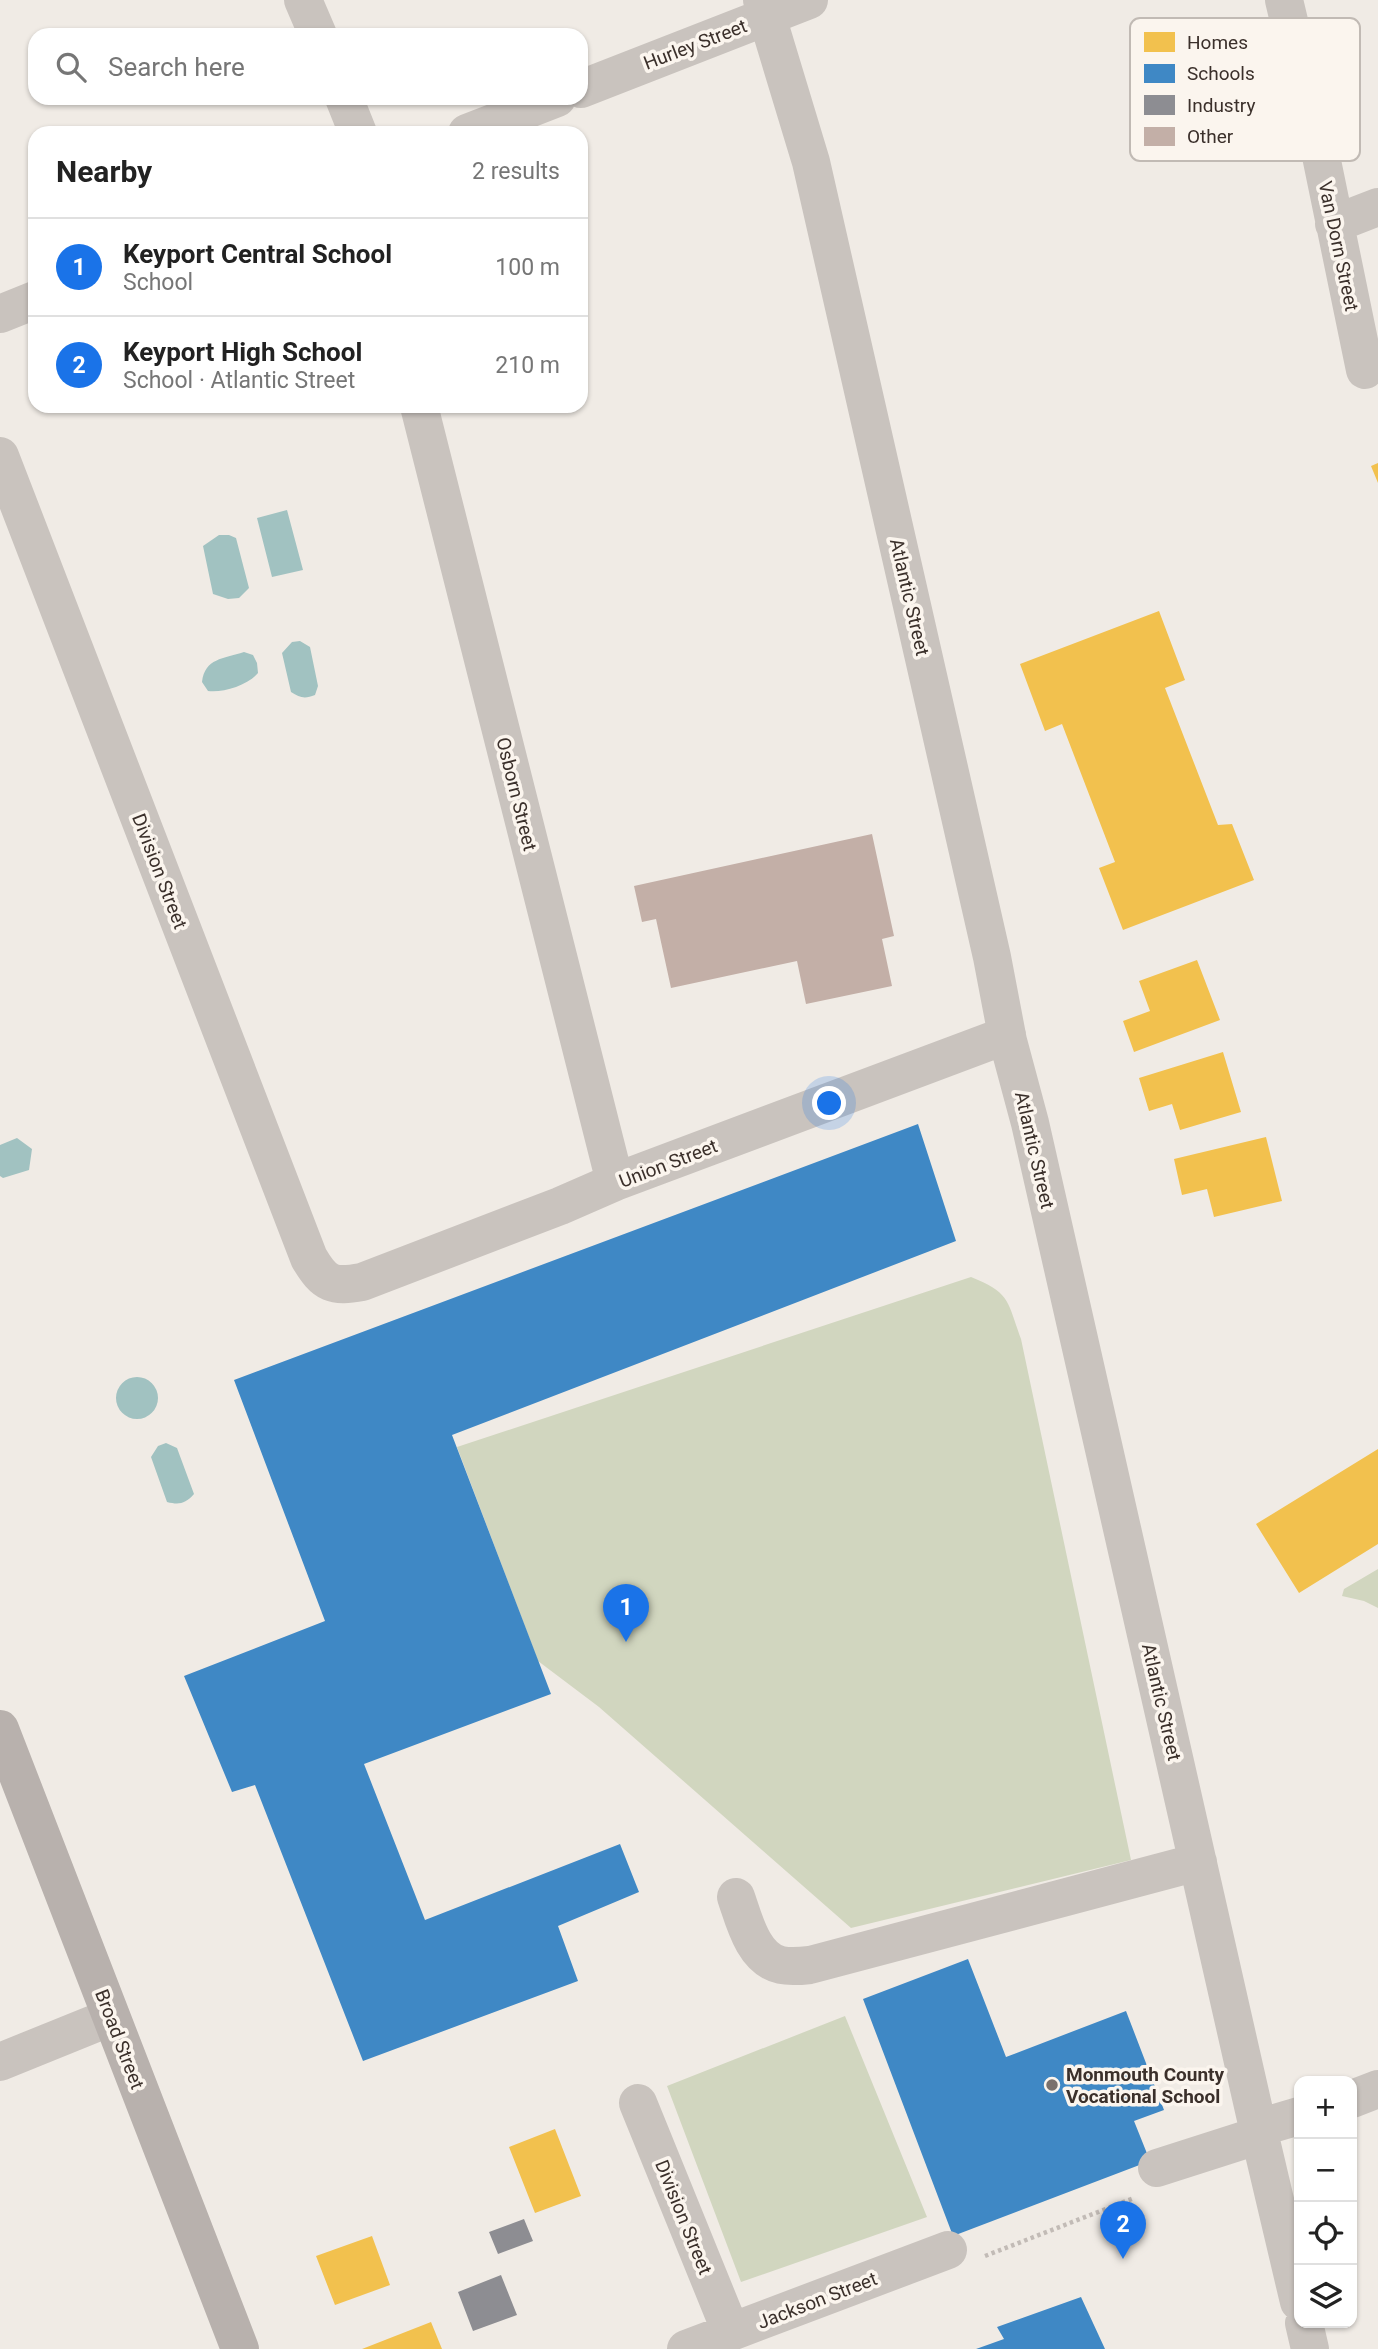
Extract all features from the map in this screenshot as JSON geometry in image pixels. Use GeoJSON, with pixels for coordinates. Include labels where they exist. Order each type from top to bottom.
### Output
{"type":"FeatureCollection","features":[{"type":"Feature","properties":{"kind":"main road","name":"Broad Street"},"geometry":{"type":"LineString","coordinates":[[0,1729],[240,2349]]}},
{"type":"Feature","properties":{"kind":"street"},"geometry":{"type":"LineString","coordinates":[[303,0],[315,28]]}},
{"type":"Feature","properties":{"kind":"street","name":"Hurley Street"},"geometry":{"type":"LineString","coordinates":[[588,86],[764,8],[809,0]]}},
{"type":"Feature","properties":{"kind":"street","name":"Van Dorn Street"},"geometry":{"type":"LineString","coordinates":[[1284,0],[1288,18]]}},
{"type":"Feature","properties":{"kind":"street","name":"Atlantic Street"},"geometry":{"type":"LineString","coordinates":[[764,8],[811,162],[992,957],[1007,1035],[1041,1172],[1294,2281]]}},
{"type":"Feature","properties":{"kind":"street"},"geometry":{"type":"LineString","coordinates":[[347,105],[355,126]]}},
{"type":"Feature","properties":{"kind":"street"},"geometry":{"type":"LineString","coordinates":[[485,126],[539,105]]}},
{"type":"Feature","properties":{"kind":"street","name":"Van Dorn Street"},"geometry":{"type":"LineString","coordinates":[[1322,161],[1365,370]]}},
{"type":"Feature","properties":{"kind":"street"},"geometry":{"type":"LineString","coordinates":[[1334,224],[1378,207]]}},
{"type":"Feature","properties":{"kind":"street"},"geometry":{"type":"LineString","coordinates":[[0,314],[28,303]]}},
{"type":"Feature","properties":{"kind":"street","name":"Osborn Street"},"geometry":{"type":"LineString","coordinates":[[421,413],[615,1182]]}},
{"type":"Feature","properties":{"kind":"street","name":"Division Street"},"geometry":{"type":"LineString","coordinates":[[0,456],[309,1258],[319,1275],[328,1282]]}},
{"type":"Feature","properties":{"kind":"street","name":"Union Street"},"geometry":{"type":"LineString","coordinates":[[328,1282],[340,1285],[362,1282],[560,1206],[615,1182],[1007,1035]]}},
{"type":"Feature","properties":{"kind":"street"},"geometry":{"type":"LineString","coordinates":[[736,1897],[748,1932],[763,1955],[781,1965],[810,1965],[1198,1862]]}},
{"type":"Feature","properties":{"kind":"street"},"geometry":{"type":"LineString","coordinates":[[0,2062],[111,2017]]}},
{"type":"Feature","properties":{"kind":"street"},"geometry":{"type":"LineString","coordinates":[[1357,2097],[1378,2089]]}},
{"type":"Feature","properties":{"kind":"street","name":"Division Street"},"geometry":{"type":"LineString","coordinates":[[638,2103],[731,2332]]}},
{"type":"Feature","properties":{"kind":"street"},"geometry":{"type":"LineString","coordinates":[[1148,2182],[1294,2118]]}},
{"type":"Feature","properties":{"kind":"street","name":"Jackson Street"},"geometry":{"type":"LineString","coordinates":[[685,2349],[961,2255]]}},
{"type":"Feature","properties":{"kind":"street"},"geometry":{"type":"LineString","coordinates":[[1305,2328],[1310,2349]]}},
{"type":"Feature","properties":{"kind":"path"},"geometry":{"type":"LineString","coordinates":[[961,2255],[1148,2182]]}},
{"type":"Feature","properties":{"kind":"green space"},"geometry":{"type":"Polygon","coordinates":[[[971,1277],[994,1288],[1006,1300],[1021,1339],[1131,1860],[851,1928],[599,1707],[538,1661],[457,1447],[971,1277]]]}},
{"type":"Feature","properties":{"kind":"green space"},"geometry":{"type":"Polygon","coordinates":[[[1378,1569],[1378,1608],[1364,1601],[1342,1596],[1344,1589],[1378,1569]]]}},
{"type":"Feature","properties":{"kind":"green space"},"geometry":{"type":"Polygon","coordinates":[[[845,2016],[927,2217],[741,2282],[667,2086],[845,2016]]]}},
{"type":"Feature","properties":{"kind":"water"},"geometry":{"type":"Polygon","coordinates":[[[287,510],[303,570],[272,577],[257,518],[287,510]]]}},
{"type":"Feature","properties":{"kind":"water"},"geometry":{"type":"Polygon","coordinates":[[[219,535],[236,538],[249,588],[239,598],[228,599],[213,594],[203,546],[219,535]]]}},
{"type":"Feature","properties":{"kind":"water"},"geometry":{"type":"Polygon","coordinates":[[[300,641],[310,647],[318,686],[315,695],[308,697],[300,697],[291,692],[282,653],[292,642],[300,641]]]}},
{"type":"Feature","properties":{"kind":"water"},"geometry":{"type":"Polygon","coordinates":[[[244,652],[253,655],[258,673],[235,687],[208,691],[202,682],[207,668],[216,661],[244,652]]]}},
{"type":"Feature","properties":{"kind":"water"},"geometry":{"type":"Polygon","coordinates":[[[17,1138],[32,1149],[29,1170],[3,1178],[0,1176],[0,1145],[17,1138]]]}},
{"type":"Feature","properties":{"kind":"water"},"geometry":{"type":"Polygon","coordinates":[[[137,1377],[152,1383],[158,1398],[152,1413],[137,1419],[122,1413],[116,1398],[122,1383],[137,1377]]]}},
{"type":"Feature","properties":{"kind":"water"},"geometry":{"type":"Polygon","coordinates":[[[166,1443],[177,1448],[194,1494],[182,1503],[167,1502],[151,1457],[158,1446],[166,1443]]]}},
{"type":"Feature","properties":{"kind":"building: Homes"},"geometry":{"type":"Polygon","coordinates":[[[1378,463],[1378,483],[1371,466],[1378,463]]]}},
{"type":"Feature","properties":{"kind":"building: Homes"},"geometry":{"type":"Polygon","coordinates":[[[1159,611],[1185,680],[1165,688],[1218,825],[1232,824],[1254,880],[1123,930],[1099,868],[1115,862],[1062,724],[1045,731],[1020,664],[1159,611]]]}},
{"type":"Feature","properties":{"kind":"building: Homes"},"geometry":{"type":"Polygon","coordinates":[[[1197,960],[1220,1020],[1134,1052],[1123,1021],[1150,1011],[1139,981],[1197,960]]]}},
{"type":"Feature","properties":{"kind":"building: Homes"},"geometry":{"type":"Polygon","coordinates":[[[1223,1052],[1241,1112],[1180,1130],[1172,1104],[1149,1111],[1139,1078],[1223,1052]]]}},
{"type":"Feature","properties":{"kind":"building: Homes"},"geometry":{"type":"Polygon","coordinates":[[[1266,1137],[1282,1201],[1214,1217],[1207,1189],[1182,1195],[1174,1159],[1266,1137]]]}},
{"type":"Feature","properties":{"kind":"building: Homes"},"geometry":{"type":"Polygon","coordinates":[[[1378,1449],[1378,1544],[1299,1593],[1256,1524],[1378,1449]]]}},
{"type":"Feature","properties":{"kind":"building: Homes"},"geometry":{"type":"Polygon","coordinates":[[[555,2129],[581,2196],[535,2213],[509,2147],[555,2129]]]}},
{"type":"Feature","properties":{"kind":"building: Homes"},"geometry":{"type":"Polygon","coordinates":[[[372,2236],[390,2285],[335,2305],[316,2256],[372,2236]]]}},
{"type":"Feature","properties":{"kind":"building: Homes"},"geometry":{"type":"Polygon","coordinates":[[[431,2322],[442,2349],[362,2349],[431,2322]]]}},
{"type":"Feature","properties":{"kind":"building: Schools"},"geometry":{"type":"Polygon","coordinates":[[[918,1124],[956,1241],[452,1435],[551,1694],[364,1764],[425,1920],[620,1844],[639,1892],[558,1926],[578,1981],[363,2061],[255,1785],[232,1792],[184,1676],[325,1621],[234,1380],[918,1124]]]}},
{"type":"Feature","properties":{"kind":"building: Schools"},"geometry":{"type":"Polygon","coordinates":[[[968,1959],[1006,2057],[1126,2011],[1164,2110],[1134,2121],[1150,2161],[953,2236],[863,1999],[968,1959]]]}},
{"type":"Feature","properties":{"kind":"building: Schools"},"geometry":{"type":"Polygon","coordinates":[[[1081,2297],[1105,2349],[976,2349],[1004,2339],[997,2327],[1081,2297]]]}},
{"type":"Feature","properties":{"kind":"building: Industry"},"geometry":{"type":"Polygon","coordinates":[[[524,2219],[533,2241],[498,2254],[489,2232],[524,2219]]]}},
{"type":"Feature","properties":{"kind":"building: Industry"},"geometry":{"type":"Polygon","coordinates":[[[501,2275],[517,2315],[473,2331],[458,2292],[501,2275]]]}},
{"type":"Feature","properties":{"kind":"building: Other"},"geometry":{"type":"Polygon","coordinates":[[[872,834],[894,936],[882,939],[892,986],[806,1004],[797,961],[671,988],[656,919],[642,922],[634,886],[872,834]]]}},
{"type":"Feature","properties":{"kind":"place","name":"Keyport Central School"},"geometry":{"type":"Point","coordinates":[626,1642]}},
{"type":"Feature","properties":{"kind":"place","name":"Monmouth County Vocational School"},"geometry":{"type":"Point","coordinates":[1052,2085]}},
{"type":"Feature","properties":{"kind":"place","name":"Keyport High School"},"geometry":{"type":"Point","coordinates":[1123,2259]}}]}
